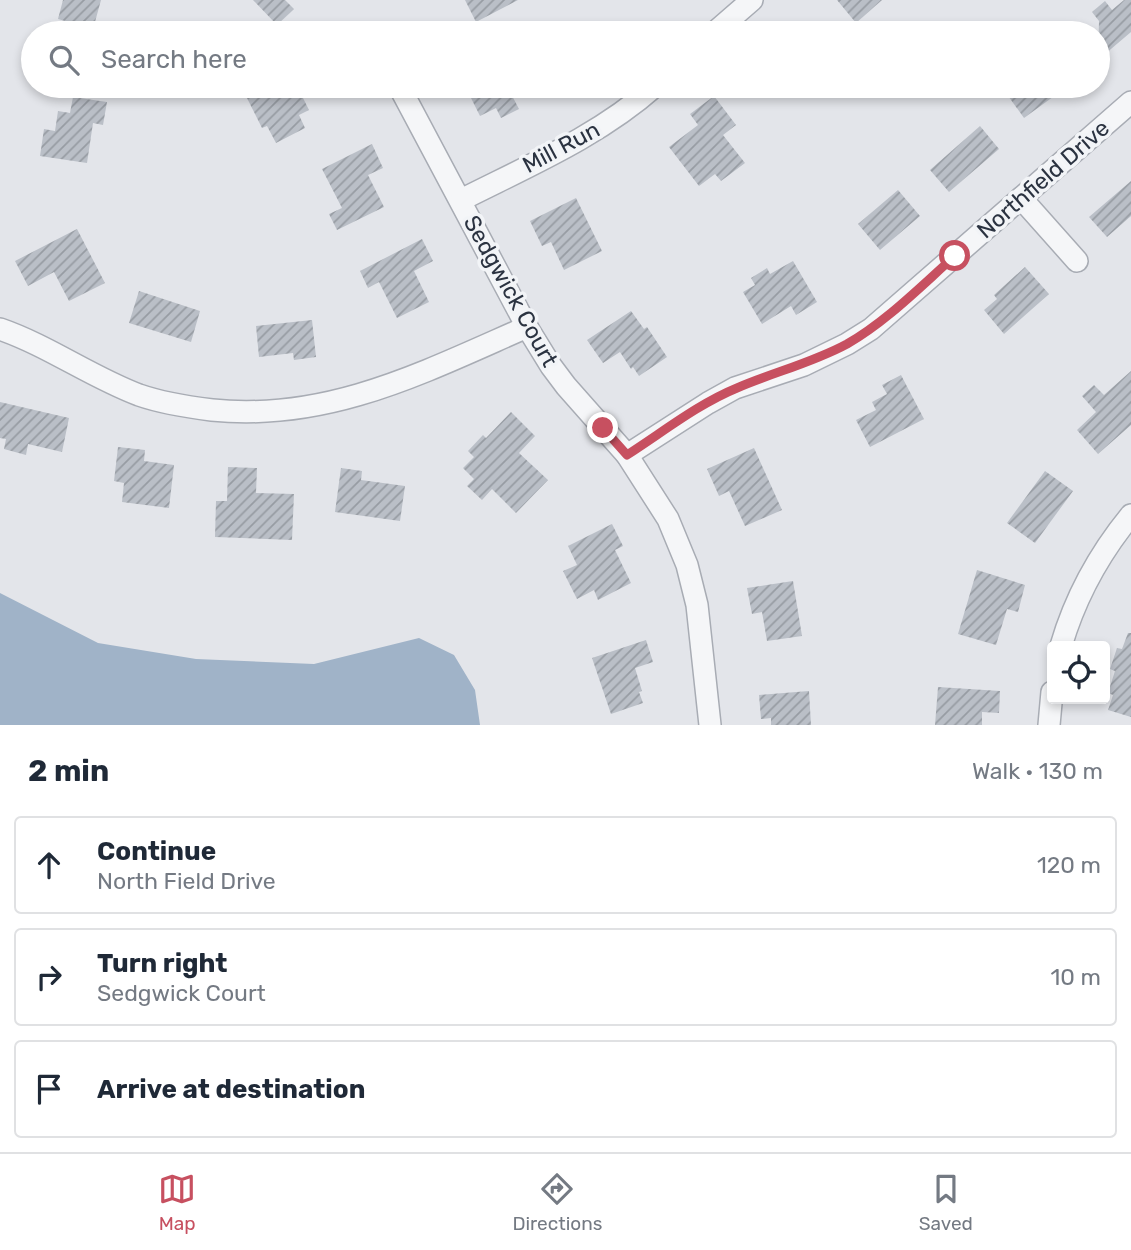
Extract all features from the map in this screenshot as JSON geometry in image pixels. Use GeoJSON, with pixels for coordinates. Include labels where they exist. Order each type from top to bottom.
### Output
{"type":"FeatureCollection","features":[{"type":"Feature","properties":{"kind":"street"},"geometry":{"type":"LineString","coordinates":[[728,21],[752,0]]}},
{"type":"Feature","properties":{"kind":"street","name":"Sedgwick Court"},"geometry":{"type":"LineString","coordinates":[[406,98],[527,327],[566,386],[627,455],[668,519],[687,565],[697,605],[710,725]]}},
{"type":"Feature","properties":{"kind":"street","name":"Mill Run"},"geometry":{"type":"LineString","coordinates":[[461,200],[594,131],[641,98]]}},
{"type":"Feature","properties":{"kind":"street","name":"Northfield Drive"},"geometry":{"type":"LineString","coordinates":[[627,455],[735,388],[804,365],[847,344],[880,322],[1131,102]]}},
{"type":"Feature","properties":{"kind":"street"},"geometry":{"type":"LineString","coordinates":[[1021,198],[1077,261]]}},
{"type":"Feature","properties":{"kind":"street"},"geometry":{"type":"LineString","coordinates":[[0,329],[141,396],[188,407],[234,412],[279,412],[354,397],[399,382],[527,327]]}},
{"type":"Feature","properties":{"kind":"street"},"geometry":{"type":"LineString","coordinates":[[1063,641],[1072,612],[1091,572],[1131,514]]}},
{"type":"Feature","properties":{"kind":"street"},"geometry":{"type":"LineString","coordinates":[[1049,725],[1051,704]]}},
{"type":"Feature","properties":{"kind":"water"},"geometry":{"type":"Polygon","coordinates":[[[0,593],[98,643],[196,659],[314,664],[419,638],[454,655],[475,690],[480,725],[0,725],[0,593]]]}},
{"type":"Feature","properties":{"kind":"building"},"geometry":{"type":"Polygon","coordinates":[[[63,0],[101,0],[95,21],[58,19],[63,0]]]}},
{"type":"Feature","properties":{"kind":"building"},"geometry":{"type":"Polygon","coordinates":[[[253,0],[285,0],[294,9],[281,21],[273,21],[253,0]]]}},
{"type":"Feature","properties":{"kind":"building"},"geometry":{"type":"Polygon","coordinates":[[[465,0],[518,0],[478,21],[465,0]]]}},
{"type":"Feature","properties":{"kind":"building"},"geometry":{"type":"Polygon","coordinates":[[[837,0],[882,0],[858,21],[854,21],[837,0]]]}},
{"type":"Feature","properties":{"kind":"building"},"geometry":{"type":"Polygon","coordinates":[[[1124,0],[1131,0],[1131,32],[1110,50],[1110,21],[1099,21],[1092,12],[1105,1],[1112,10],[1124,0]]]}},
{"type":"Feature","properties":{"kind":"building"},"geometry":{"type":"Polygon","coordinates":[[[73,98],[107,102],[103,125],[93,123],[87,163],[40,156],[44,129],[55,131],[58,111],[70,113],[73,98]]]}},
{"type":"Feature","properties":{"kind":"building"},"geometry":{"type":"Polygon","coordinates":[[[247,98],[303,98],[309,110],[299,115],[305,128],[276,143],[267,126],[262,128],[247,98]]]}},
{"type":"Feature","properties":{"kind":"building"},"geometry":{"type":"Polygon","coordinates":[[[471,98],[513,98],[519,109],[501,118],[496,108],[480,116],[471,98]]]}},
{"type":"Feature","properties":{"kind":"building"},"geometry":{"type":"Polygon","coordinates":[[[711,98],[716,98],[736,125],[723,135],[745,163],[721,181],[715,174],[699,186],[669,147],[698,125],[690,114],[711,98]]]}},
{"type":"Feature","properties":{"kind":"building"},"geometry":{"type":"Polygon","coordinates":[[[1010,98],[1052,98],[1024,118],[1010,98]]]}},
{"type":"Feature","properties":{"kind":"building"},"geometry":{"type":"Polygon","coordinates":[[[980,126],[999,149],[949,192],[930,170],[980,126]]]}},
{"type":"Feature","properties":{"kind":"building"},"geometry":{"type":"Polygon","coordinates":[[[372,144],[383,168],[368,175],[384,207],[337,230],[329,214],[342,208],[322,169],[372,144]]]}},
{"type":"Feature","properties":{"kind":"building"},"geometry":{"type":"Polygon","coordinates":[[[1131,181],[1131,216],[1107,237],[1089,217],[1131,181]]]}},
{"type":"Feature","properties":{"kind":"building"},"geometry":{"type":"Polygon","coordinates":[[[898,190],[920,216],[880,250],[858,224],[898,190]]]}},
{"type":"Feature","properties":{"kind":"building"},"geometry":{"type":"Polygon","coordinates":[[[576,198],[602,251],[564,270],[551,242],[542,246],[530,221],[576,198]]]}},
{"type":"Feature","properties":{"kind":"building"},"geometry":{"type":"Polygon","coordinates":[[[77,229],[105,283],[69,301],[54,272],[28,286],[15,261],[77,229]]]}},
{"type":"Feature","properties":{"kind":"building"},"geometry":{"type":"Polygon","coordinates":[[[422,239],[433,261],[414,271],[429,302],[397,318],[379,282],[368,288],[360,271],[422,239]]]}},
{"type":"Feature","properties":{"kind":"building"},"geometry":{"type":"Polygon","coordinates":[[[793,261],[817,302],[796,315],[791,306],[762,324],[743,292],[755,285],[751,278],[767,268],[770,274],[793,261]]]}},
{"type":"Feature","properties":{"kind":"building"},"geometry":{"type":"Polygon","coordinates":[[[1025,267],[1049,294],[1004,334],[984,310],[997,299],[994,295],[1025,267]]]}},
{"type":"Feature","properties":{"kind":"building"},"geometry":{"type":"Polygon","coordinates":[[[139,291],[200,311],[191,342],[129,323],[139,291]]]}},
{"type":"Feature","properties":{"kind":"building"},"geometry":{"type":"Polygon","coordinates":[[[631,311],[644,329],[647,327],[667,357],[639,376],[620,352],[603,363],[587,340],[631,311]]]}},
{"type":"Feature","properties":{"kind":"building"},"geometry":{"type":"Polygon","coordinates":[[[312,320],[316,357],[294,360],[293,353],[259,357],[256,326],[312,320]]]}},
{"type":"Feature","properties":{"kind":"building"},"geometry":{"type":"Polygon","coordinates":[[[1131,371],[1131,425],[1098,454],[1077,430],[1096,412],[1082,396],[1094,385],[1104,395],[1131,371]]]}},
{"type":"Feature","properties":{"kind":"building"},"geometry":{"type":"Polygon","coordinates":[[[901,375],[924,419],[870,447],[856,420],[876,410],[872,402],[887,394],[882,385],[901,375]]]}},
{"type":"Feature","properties":{"kind":"building"},"geometry":{"type":"Polygon","coordinates":[[[0,402],[69,418],[62,452],[28,444],[26,455],[4,449],[6,439],[0,438],[0,402]]]}},
{"type":"Feature","properties":{"kind":"building"},"geometry":{"type":"Polygon","coordinates":[[[511,412],[535,436],[519,453],[548,480],[516,513],[492,489],[482,500],[467,486],[474,479],[463,468],[474,457],[468,451],[483,435],[486,438],[511,412]]]}},
{"type":"Feature","properties":{"kind":"building"},"geometry":{"type":"Polygon","coordinates":[[[118,447],[145,450],[144,461],[174,465],[169,508],[122,502],[124,483],[114,481],[118,447]]]}},
{"type":"Feature","properties":{"kind":"building"},"geometry":{"type":"Polygon","coordinates":[[[754,448],[782,510],[745,526],[729,491],[719,496],[707,469],[754,448]]]}},
{"type":"Feature","properties":{"kind":"building"},"geometry":{"type":"Polygon","coordinates":[[[228,467],[257,468],[256,493],[294,494],[292,540],[215,537],[216,501],[227,501],[228,467]]]}},
{"type":"Feature","properties":{"kind":"building"},"geometry":{"type":"Polygon","coordinates":[[[341,468],[362,471],[361,480],[405,486],[400,521],[335,512],[341,468]]]}},
{"type":"Feature","properties":{"kind":"building"},"geometry":{"type":"Polygon","coordinates":[[[1045,471],[1073,491],[1035,543],[1007,523],[1045,471]]]}},
{"type":"Feature","properties":{"kind":"building"},"geometry":{"type":"Polygon","coordinates":[[[612,524],[623,546],[615,550],[631,583],[598,600],[594,590],[577,599],[563,571],[577,565],[568,546],[612,524]]]}},
{"type":"Feature","properties":{"kind":"building"},"geometry":{"type":"Polygon","coordinates":[[[977,570],[1025,585],[1018,612],[1007,609],[996,645],[958,634],[977,570]]]}},
{"type":"Feature","properties":{"kind":"building"},"geometry":{"type":"Polygon","coordinates":[[[793,581],[802,636],[767,641],[762,612],[752,614],[747,588],[793,581]]]}},
{"type":"Feature","properties":{"kind":"building"},"geometry":{"type":"Polygon","coordinates":[[[1128,633],[1131,633],[1131,717],[1108,710],[1113,695],[1110,694],[1110,687],[1115,671],[1110,669],[1117,648],[1122,649],[1128,633]]]}},
{"type":"Feature","properties":{"kind":"building"},"geometry":{"type":"Polygon","coordinates":[[[646,640],[653,662],[635,668],[643,703],[611,714],[592,658],[646,640]]]}},
{"type":"Feature","properties":{"kind":"building"},"geometry":{"type":"Polygon","coordinates":[[[938,687],[1000,691],[999,713],[982,712],[982,725],[935,725],[938,687]]]}},
{"type":"Feature","properties":{"kind":"building"},"geometry":{"type":"Polygon","coordinates":[[[809,691],[811,725],[771,725],[771,718],[761,719],[759,695],[809,691]]]}},
{"type":"Feature","properties":{"kind":"route"},"geometry":{"type":"LineString","coordinates":[[603,428],[627,455],[735,388],[804,365],[847,344],[896,308],[955,256]]}}]}
